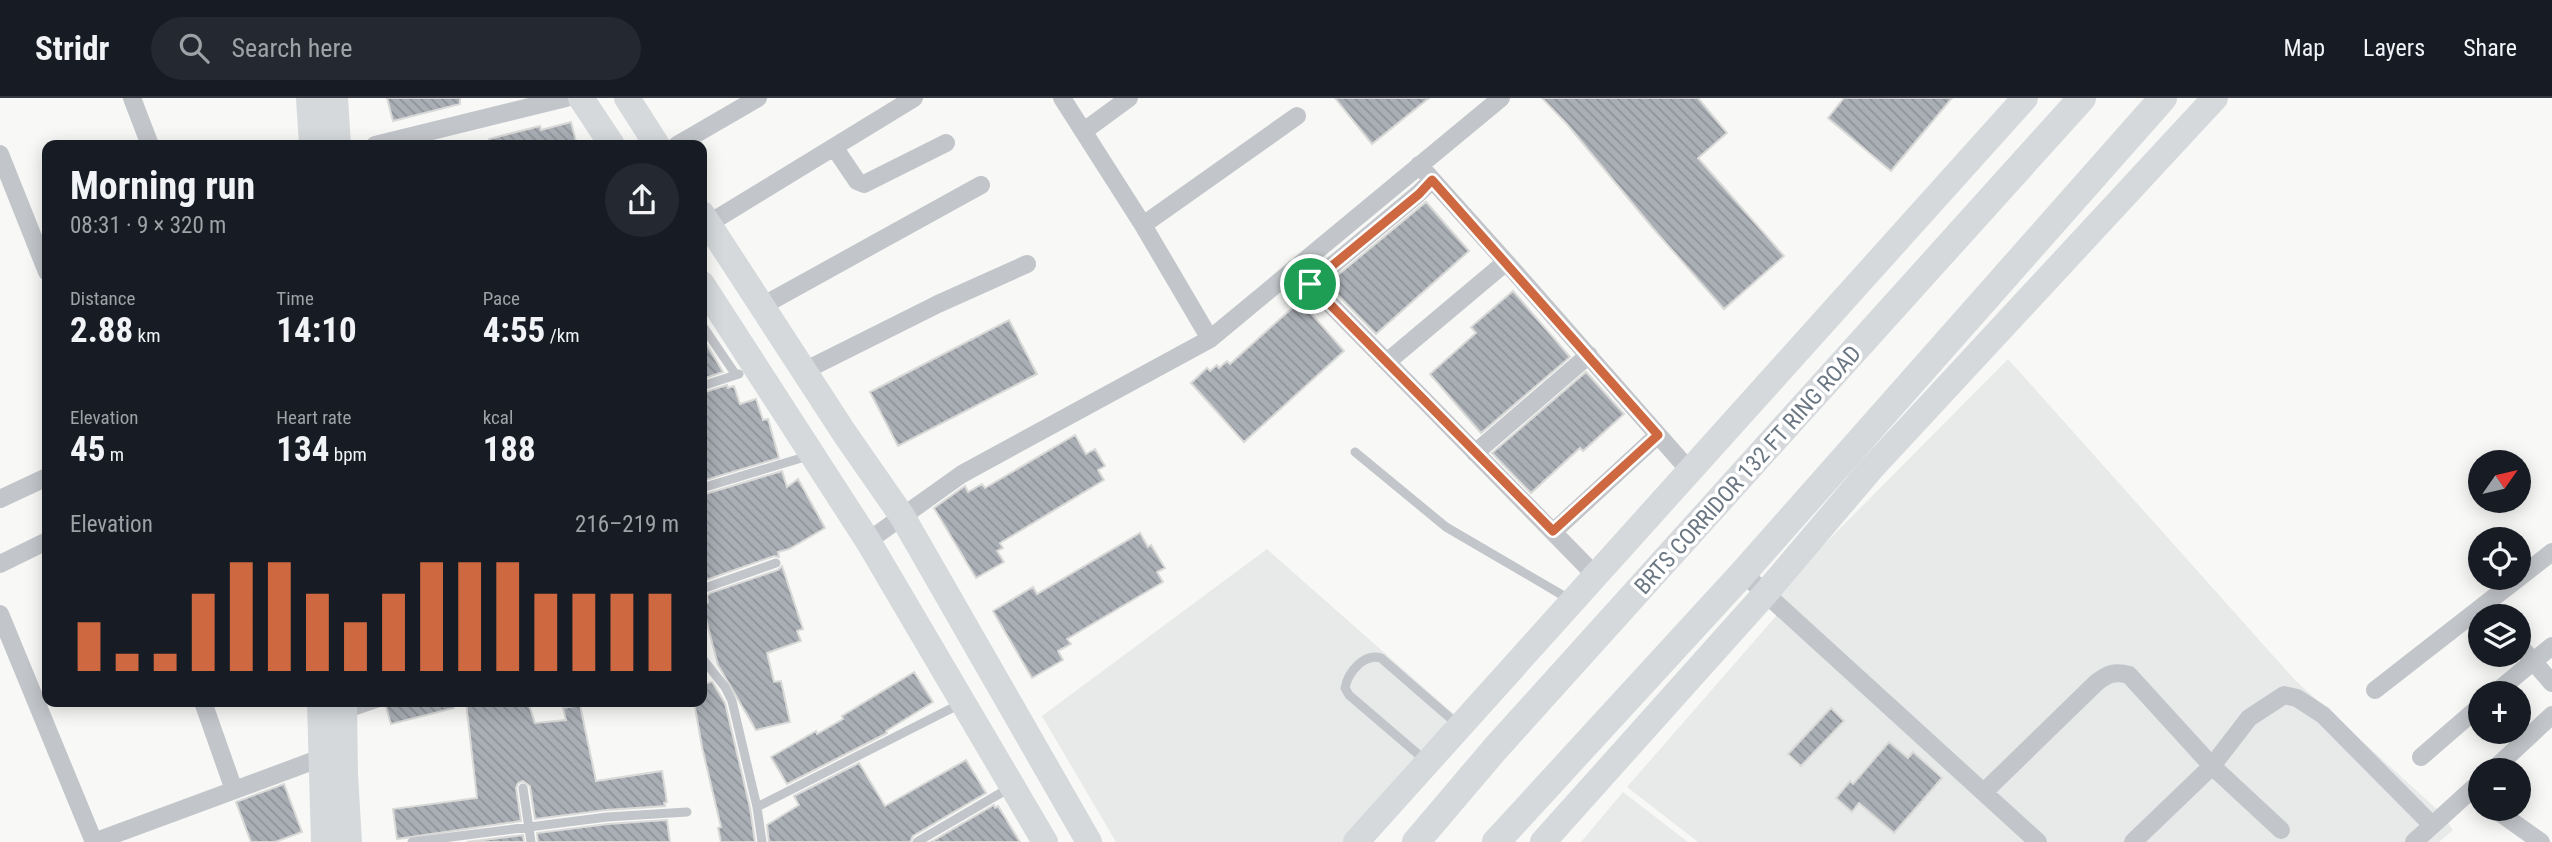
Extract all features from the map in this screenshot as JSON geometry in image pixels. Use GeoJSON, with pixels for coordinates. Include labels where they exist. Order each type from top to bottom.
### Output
{"type":"FeatureCollection","features":[{"type":"Feature","properties":{"kind":"main road"},"geometry":{"type":"LineString","coordinates":[[1496,842],[1743,573],[2163,98]]}},
{"type":"Feature","properties":{"kind":"main road","name":"BRTS CORRIDOR 132 FT RING ROAD"},"geometry":{"type":"LineString","coordinates":[[1416,842],[1495,749],[2070,102]]}},
{"type":"Feature","properties":{"kind":"street"},"geometry":{"type":"LineString","coordinates":[[132,98],[148,140]]}},
{"type":"Feature","properties":{"kind":"street"},"geometry":{"type":"LineString","coordinates":[[309,98],[312,140]]}},
{"type":"Feature","properties":{"kind":"street"},"geometry":{"type":"LineString","coordinates":[[335,98],[338,140]]}},
{"type":"Feature","properties":{"kind":"street"},"geometry":{"type":"LineString","coordinates":[[395,140],[566,98]]}},
{"type":"Feature","properties":{"kind":"street"},"geometry":{"type":"LineString","coordinates":[[581,98],[609,140]]}},
{"type":"Feature","properties":{"kind":"street"},"geometry":{"type":"LineString","coordinates":[[626,98],[654,140]]}},
{"type":"Feature","properties":{"kind":"street"},"geometry":{"type":"LineString","coordinates":[[686,140],[758,98]]}},
{"type":"Feature","properties":{"kind":"street"},"geometry":{"type":"LineString","coordinates":[[707,218],[834,147],[914,98]]}},
{"type":"Feature","properties":{"kind":"street"},"geometry":{"type":"LineString","coordinates":[[1062,98],[1143,225],[1210,339]]}},
{"type":"Feature","properties":{"kind":"street"},"geometry":{"type":"LineString","coordinates":[[1084,131],[1129,98]]}},
{"type":"Feature","properties":{"kind":"street"},"geometry":{"type":"LineString","coordinates":[[868,541],[962,474],[1210,339],[1501,98]]}},
{"type":"Feature","properties":{"kind":"street"},"geometry":{"type":"LineString","coordinates":[[1356,842],[2025,98]]}},
{"type":"Feature","properties":{"kind":"street"},"geometry":{"type":"LineString","coordinates":[[1549,840],[1870,470],[2215,98]]}},
{"type":"Feature","properties":{"kind":"street"},"geometry":{"type":"LineString","coordinates":[[1143,225],[1297,116]]}},
{"type":"Feature","properties":{"kind":"street"},"geometry":{"type":"LineString","coordinates":[[834,147],[857,181],[864,184],[946,143]]}},
{"type":"Feature","properties":{"kind":"street"},"geometry":{"type":"LineString","coordinates":[[0,153],[42,259]]}},
{"type":"Feature","properties":{"kind":"street"},"geometry":{"type":"LineString","coordinates":[[1419,165],[1681,461]]}},
{"type":"Feature","properties":{"kind":"street"},"geometry":{"type":"LineString","coordinates":[[1310,284],[1419,194],[1432,180]]}},
{"type":"Feature","properties":{"kind":"street"},"geometry":{"type":"LineString","coordinates":[[762,306],[981,185]]}},
{"type":"Feature","properties":{"kind":"street"},"geometry":{"type":"LineString","coordinates":[[707,222],[902,516],[1089,842]]}},
{"type":"Feature","properties":{"kind":"street"},"geometry":{"type":"LineString","coordinates":[[1387,362],[1506,262]]}},
{"type":"Feature","properties":{"kind":"street"},"geometry":{"type":"LineString","coordinates":[[804,371],[938,304],[1027,264]]}},
{"type":"Feature","properties":{"kind":"street"},"geometry":{"type":"LineString","coordinates":[[1295,268],[1596,576]]}},
{"type":"Feature","properties":{"kind":"street"},"geometry":{"type":"LineString","coordinates":[[707,294],[747,372],[813,455],[868,541],[1045,842]]}},
{"type":"Feature","properties":{"kind":"street"},"geometry":{"type":"LineString","coordinates":[[1475,453],[1589,355]]}},
{"type":"Feature","properties":{"kind":"street"},"geometry":{"type":"LineString","coordinates":[[1553,531],[1658,435]]}},
{"type":"Feature","properties":{"kind":"street"},"geometry":{"type":"LineString","coordinates":[[0,499],[42,479]]}},
{"type":"Feature","properties":{"kind":"street"},"geometry":{"type":"LineString","coordinates":[[0,564],[42,543]]}},
{"type":"Feature","properties":{"kind":"street"},"geometry":{"type":"LineString","coordinates":[[2496,604],[2552,552]]}},
{"type":"Feature","properties":{"kind":"street"},"geometry":{"type":"LineString","coordinates":[[1743,573],[2038,842]]}},
{"type":"Feature","properties":{"kind":"street"},"geometry":{"type":"LineString","coordinates":[[0,614],[94,842],[321,758]]}},
{"type":"Feature","properties":{"kind":"street"},"geometry":{"type":"LineString","coordinates":[[2375,690],[2468,625]]}},
{"type":"Feature","properties":{"kind":"street"},"geometry":{"type":"LineString","coordinates":[[2509,681],[2552,646]]}},
{"type":"Feature","properties":{"kind":"street"},"geometry":{"type":"LineString","coordinates":[[2532,661],[2552,683]]}},
{"type":"Feature","properties":{"kind":"street"},"geometry":{"type":"LineString","coordinates":[[1984,792],[2096,683],[2106,675],[2119,672],[2129,675],[2212,766],[2281,830]]}},
{"type":"Feature","properties":{"kind":"street"},"geometry":{"type":"LineString","coordinates":[[2133,842],[2212,766],[2249,718],[2284,695],[2297,698],[2323,715],[2432,825]]}},
{"type":"Feature","properties":{"kind":"street"},"geometry":{"type":"LineString","coordinates":[[205,707],[233,790]]}},
{"type":"Feature","properties":{"kind":"street"},"geometry":{"type":"LineString","coordinates":[[320,707],[324,842]]}},
{"type":"Feature","properties":{"kind":"street"},"geometry":{"type":"LineString","coordinates":[[344,708],[349,842]]}},
{"type":"Feature","properties":{"kind":"street"},"geometry":{"type":"LineString","coordinates":[[2506,758],[2552,715]]}},
{"type":"Feature","properties":{"kind":"street"},"geometry":{"type":"LineString","coordinates":[[2421,757],[2468,716]]}},
{"type":"Feature","properties":{"kind":"street"},"geometry":{"type":"LineString","coordinates":[[2414,842],[2468,797]]}},
{"type":"Feature","properties":{"kind":"street"},"geometry":{"type":"LineString","coordinates":[[2511,821],[2541,842]]}},
{"type":"Feature","properties":{"kind":"lane"},"geometry":{"type":"LineString","coordinates":[[707,330],[747,372],[707,384]]}},
{"type":"Feature","properties":{"kind":"lane"},"geometry":{"type":"LineString","coordinates":[[1354,452],[1446,527],[1573,601]]}},
{"type":"Feature","properties":{"kind":"lane"},"geometry":{"type":"LineString","coordinates":[[707,487],[813,455]]}},
{"type":"Feature","properties":{"kind":"lane"},"geometry":{"type":"LineString","coordinates":[[707,587],[776,563]]}},
{"type":"Feature","properties":{"kind":"lane"},"geometry":{"type":"LineString","coordinates":[[1427,762],[1349,695],[1345,688],[1347,681],[1364,659],[1372,656],[1381,658],[1459,726]]}},
{"type":"Feature","properties":{"kind":"lane"},"geometry":{"type":"LineString","coordinates":[[707,664],[732,701],[757,807],[762,842]]}},
{"type":"Feature","properties":{"kind":"lane"},"geometry":{"type":"LineString","coordinates":[[757,807],[964,703]]}},
{"type":"Feature","properties":{"kind":"lane"},"geometry":{"type":"LineString","coordinates":[[917,842],[1012,786]]}},
{"type":"Feature","properties":{"kind":"lane"},"geometry":{"type":"LineString","coordinates":[[523,788],[531,842]]}},
{"type":"Feature","properties":{"kind":"lane"},"geometry":{"type":"LineString","coordinates":[[412,842],[457,839],[607,817],[687,812]]}},
{"type":"Feature","properties":{"kind":"shaded area"},"geometry":{"type":"Polygon","coordinates":[[[2008,359],[2295,680],[2440,812],[2453,830],[2439,842],[2048,842],[1776,593],[2008,359]]]}},
{"type":"Feature","properties":{"kind":"shaded area"},"geometry":{"type":"Polygon","coordinates":[[[1267,549],[1456,716],[1347,842],[1116,842],[1042,716],[1267,549]]]}},
{"type":"Feature","properties":{"kind":"shaded area"},"geometry":{"type":"Polygon","coordinates":[[[1777,615],[2026,842],[1698,842],[1627,787],[1777,615]]]}},
{"type":"Feature","properties":{"kind":"shaded area"},"geometry":{"type":"Polygon","coordinates":[[[1623,792],[1688,842],[1581,842],[1623,792]]]}},
{"type":"Feature","properties":{"kind":"building"},"geometry":{"type":"Polygon","coordinates":[[[387,98],[460,98],[460,104],[393,121],[387,98]]]}},
{"type":"Feature","properties":{"kind":"building"},"geometry":{"type":"Polygon","coordinates":[[[1335,98],[1429,98],[1372,144],[1335,98]]]}},
{"type":"Feature","properties":{"kind":"building"},"geometry":{"type":"Polygon","coordinates":[[[1542,98],[1698,98],[1727,133],[1698,158],[1784,256],[1724,309],[1542,98]]]}},
{"type":"Feature","properties":{"kind":"building"},"geometry":{"type":"Polygon","coordinates":[[[1844,98],[1952,98],[1891,171],[1828,118],[1844,98]]]}},
{"type":"Feature","properties":{"kind":"building"},"geometry":{"type":"Polygon","coordinates":[[[571,122],[576,140],[489,140],[540,126],[541,130],[571,122]]]}},
{"type":"Feature","properties":{"kind":"building"},"geometry":{"type":"Polygon","coordinates":[[[1426,202],[1469,251],[1376,334],[1327,284],[1426,202]]]}},
{"type":"Feature","properties":{"kind":"building"},"geometry":{"type":"Polygon","coordinates":[[[1513,291],[1570,357],[1481,433],[1430,374],[1476,333],[1471,327],[1513,291]]]}},
{"type":"Feature","properties":{"kind":"building"},"geometry":{"type":"Polygon","coordinates":[[[1300,301],[1344,351],[1244,442],[1191,383],[1207,368],[1210,371],[1217,365],[1219,368],[1227,361],[1230,364],[1300,301]]]}},
{"type":"Feature","properties":{"kind":"building"},"geometry":{"type":"Polygon","coordinates":[[[1009,320],[1037,374],[898,446],[870,392],[1009,320]]]}},
{"type":"Feature","properties":{"kind":"building"},"geometry":{"type":"Polygon","coordinates":[[[707,345],[723,372],[707,377],[707,345]]]}},
{"type":"Feature","properties":{"kind":"building"},"geometry":{"type":"Polygon","coordinates":[[[1586,372],[1624,414],[1583,451],[1580,448],[1531,493],[1492,453],[1586,372]]]}},
{"type":"Feature","properties":{"kind":"building"},"geometry":{"type":"Polygon","coordinates":[[[727,385],[728,388],[734,386],[740,404],[756,399],[763,420],[768,419],[779,458],[707,480],[707,391],[727,385]]]}},
{"type":"Feature","properties":{"kind":"building"},"geometry":{"type":"Polygon","coordinates":[[[1075,435],[1086,454],[1095,449],[1105,466],[1098,470],[1104,480],[1000,543],[1003,548],[997,551],[1004,562],[976,578],[934,508],[965,486],[968,492],[982,484],[985,488],[1075,435]]]}},
{"type":"Feature","properties":{"kind":"building"},"geometry":{"type":"Polygon","coordinates":[[[782,471],[787,487],[798,479],[825,528],[789,549],[778,552],[779,557],[774,556],[707,580],[707,494],[782,471]]]}},
{"type":"Feature","properties":{"kind":"building"},"geometry":{"type":"Polygon","coordinates":[[[1140,533],[1165,568],[1157,572],[1163,582],[1067,639],[1071,644],[1058,651],[1063,660],[1032,678],[993,611],[1033,587],[1037,594],[1140,533]]]}},
{"type":"Feature","properties":{"kind":"building"},"geometry":{"type":"Polygon","coordinates":[[[782,566],[803,629],[797,631],[801,641],[767,653],[774,682],[781,681],[790,722],[756,730],[718,665],[707,623],[707,596],[778,570],[782,566]]]}},
{"type":"Feature","properties":{"kind":"building"},"geometry":{"type":"Polygon","coordinates":[[[914,672],[933,702],[886,731],[887,733],[787,784],[771,757],[843,719],[842,716],[914,672]]]}},
{"type":"Feature","properties":{"kind":"building"},"geometry":{"type":"Polygon","coordinates":[[[712,682],[725,703],[750,808],[755,842],[721,842],[718,828],[721,827],[695,707],[707,707],[707,683],[712,682]]]}},
{"type":"Feature","properties":{"kind":"building"},"geometry":{"type":"Polygon","coordinates":[[[386,707],[454,707],[454,708],[391,724],[386,707]]]}},
{"type":"Feature","properties":{"kind":"building"},"geometry":{"type":"Polygon","coordinates":[[[467,707],[530,707],[535,723],[566,720],[563,708],[580,707],[596,781],[662,771],[667,802],[664,803],[665,806],[535,819],[530,786],[523,781],[518,783],[516,788],[521,821],[397,839],[393,809],[477,798],[467,707]]]}},
{"type":"Feature","properties":{"kind":"building"},"geometry":{"type":"Polygon","coordinates":[[[1831,708],[1844,721],[1801,766],[1788,754],[1831,708]]]}},
{"type":"Feature","properties":{"kind":"building"},"geometry":{"type":"Polygon","coordinates":[[[1889,742],[1908,758],[1913,752],[1942,778],[1894,833],[1859,803],[1852,812],[1836,798],[1850,781],[1853,784],[1889,742]]]}},
{"type":"Feature","properties":{"kind":"building"},"geometry":{"type":"Polygon","coordinates":[[[966,760],[986,793],[913,836],[910,842],[769,842],[767,825],[799,805],[794,796],[859,763],[885,806],[966,760]]]}},
{"type":"Feature","properties":{"kind":"building"},"geometry":{"type":"Polygon","coordinates":[[[284,784],[302,832],[275,842],[251,842],[236,802],[284,784]]]}},
{"type":"Feature","properties":{"kind":"building"},"geometry":{"type":"Polygon","coordinates":[[[994,805],[995,808],[998,806],[1020,842],[931,842],[994,805]]]}},
{"type":"Feature","properties":{"kind":"building"},"geometry":{"type":"Polygon","coordinates":[[[667,820],[670,842],[538,842],[537,833],[667,820]]]}},
{"type":"Feature","properties":{"kind":"building"},"geometry":{"type":"Polygon","coordinates":[[[523,835],[524,842],[467,842],[523,835]]]}},
{"type":"Feature","properties":{"kind":"route"},"geometry":{"type":"LineString","coordinates":[[1432,180],[1658,435],[1553,531],[1310,284],[1419,194],[1432,180]]}}]}
